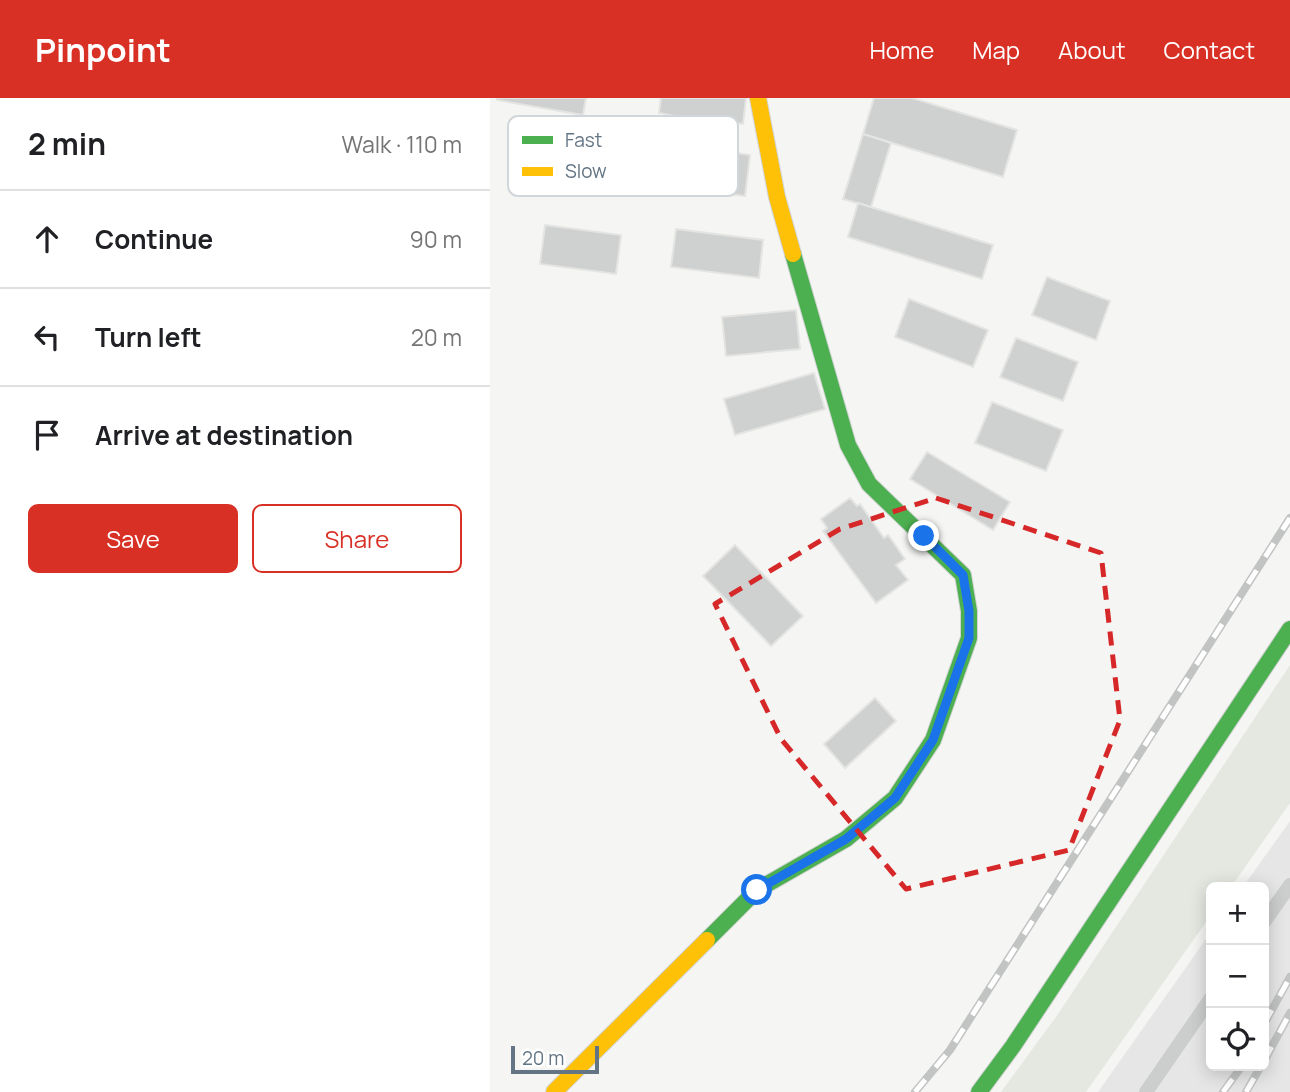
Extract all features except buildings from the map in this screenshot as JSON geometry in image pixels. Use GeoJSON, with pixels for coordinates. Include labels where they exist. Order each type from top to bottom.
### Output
{"type":"FeatureCollection","features":[{"type":"Feature","properties":{"kind":"main road"},"geometry":{"type":"LineString","coordinates":[[554,1092],[757,890],[846,839],[895,798],[933,740],[969,638],[969,611],[963,575],[869,484],[848,445],[777,197],[758,98]]}},
{"type":"Feature","properties":{"kind":"main road"},"geometry":{"type":"LineString","coordinates":[[979,1092],[1013,1046],[1290,629]]}},
{"type":"Feature","properties":{"kind":"lane"},"geometry":{"type":"LineString","coordinates":[[1269,915],[1290,884]]}},
{"type":"Feature","properties":{"kind":"lane"},"geometry":{"type":"LineString","coordinates":[[1146,1092],[1206,1005]]}},
{"type":"Feature","properties":{"kind":"highlighted area"},"geometry":{"type":"Polygon","coordinates":[[[936,498],[1101,553],[1120,720],[1069,850],[906,889],[781,739],[715,604],[840,529],[936,498]]]}},
{"type":"Feature","properties":{"kind":"shaded area"},"geometry":{"type":"Polygon","coordinates":[[[1290,665],[1290,803],[1235,882],[1206,882],[1206,922],[1086,1092],[1001,1092],[1056,1017],[1290,665]]]}},
{"type":"Feature","properties":{"kind":"shaded area"},"geometry":{"type":"Polygon","coordinates":[[[1290,821],[1290,1092],[1098,1092],[1206,939],[1206,1071],[1269,1071],[1269,882],[1247,882],[1290,821]]]}},
{"type":"Feature","properties":{"kind":"railway"},"geometry":{"type":"LineString","coordinates":[[915,1092],[950,1050],[1290,518]]}},
{"type":"Feature","properties":{"kind":"railway"},"geometry":{"type":"LineString","coordinates":[[1269,1015],[1290,977]]}},
{"type":"Feature","properties":{"kind":"railway"},"geometry":{"type":"LineString","coordinates":[[1269,1052],[1290,1013]]}},
{"type":"Feature","properties":{"kind":"railway"},"geometry":{"type":"LineString","coordinates":[[1223,1092],[1238,1071]]}},
{"type":"Feature","properties":{"kind":"railway"},"geometry":{"type":"LineString","coordinates":[[1246,1092],[1258,1071]]}},
{"type":"Feature","properties":{"kind":"traffic: fast"},"geometry":{"type":"LineString","coordinates":[[707,940],[757,890],[846,839],[895,798],[933,740],[969,638],[969,611],[963,575],[869,484],[848,445],[793,254]]}},
{"type":"Feature","properties":{"kind":"traffic: fast"},"geometry":{"type":"LineString","coordinates":[[979,1092],[1013,1046],[1290,629]]}},
{"type":"Feature","properties":{"kind":"traffic: slow"},"geometry":{"type":"LineString","coordinates":[[758,98],[777,197],[793,254]]}},
{"type":"Feature","properties":{"kind":"traffic: slow"},"geometry":{"type":"LineString","coordinates":[[554,1092],[707,940]]}},
{"type":"Feature","properties":{"kind":"route"},"geometry":{"type":"LineString","coordinates":[[757,890],[846,839],[895,798],[933,740],[969,638],[969,611],[963,575],[924,536]]}}]}
